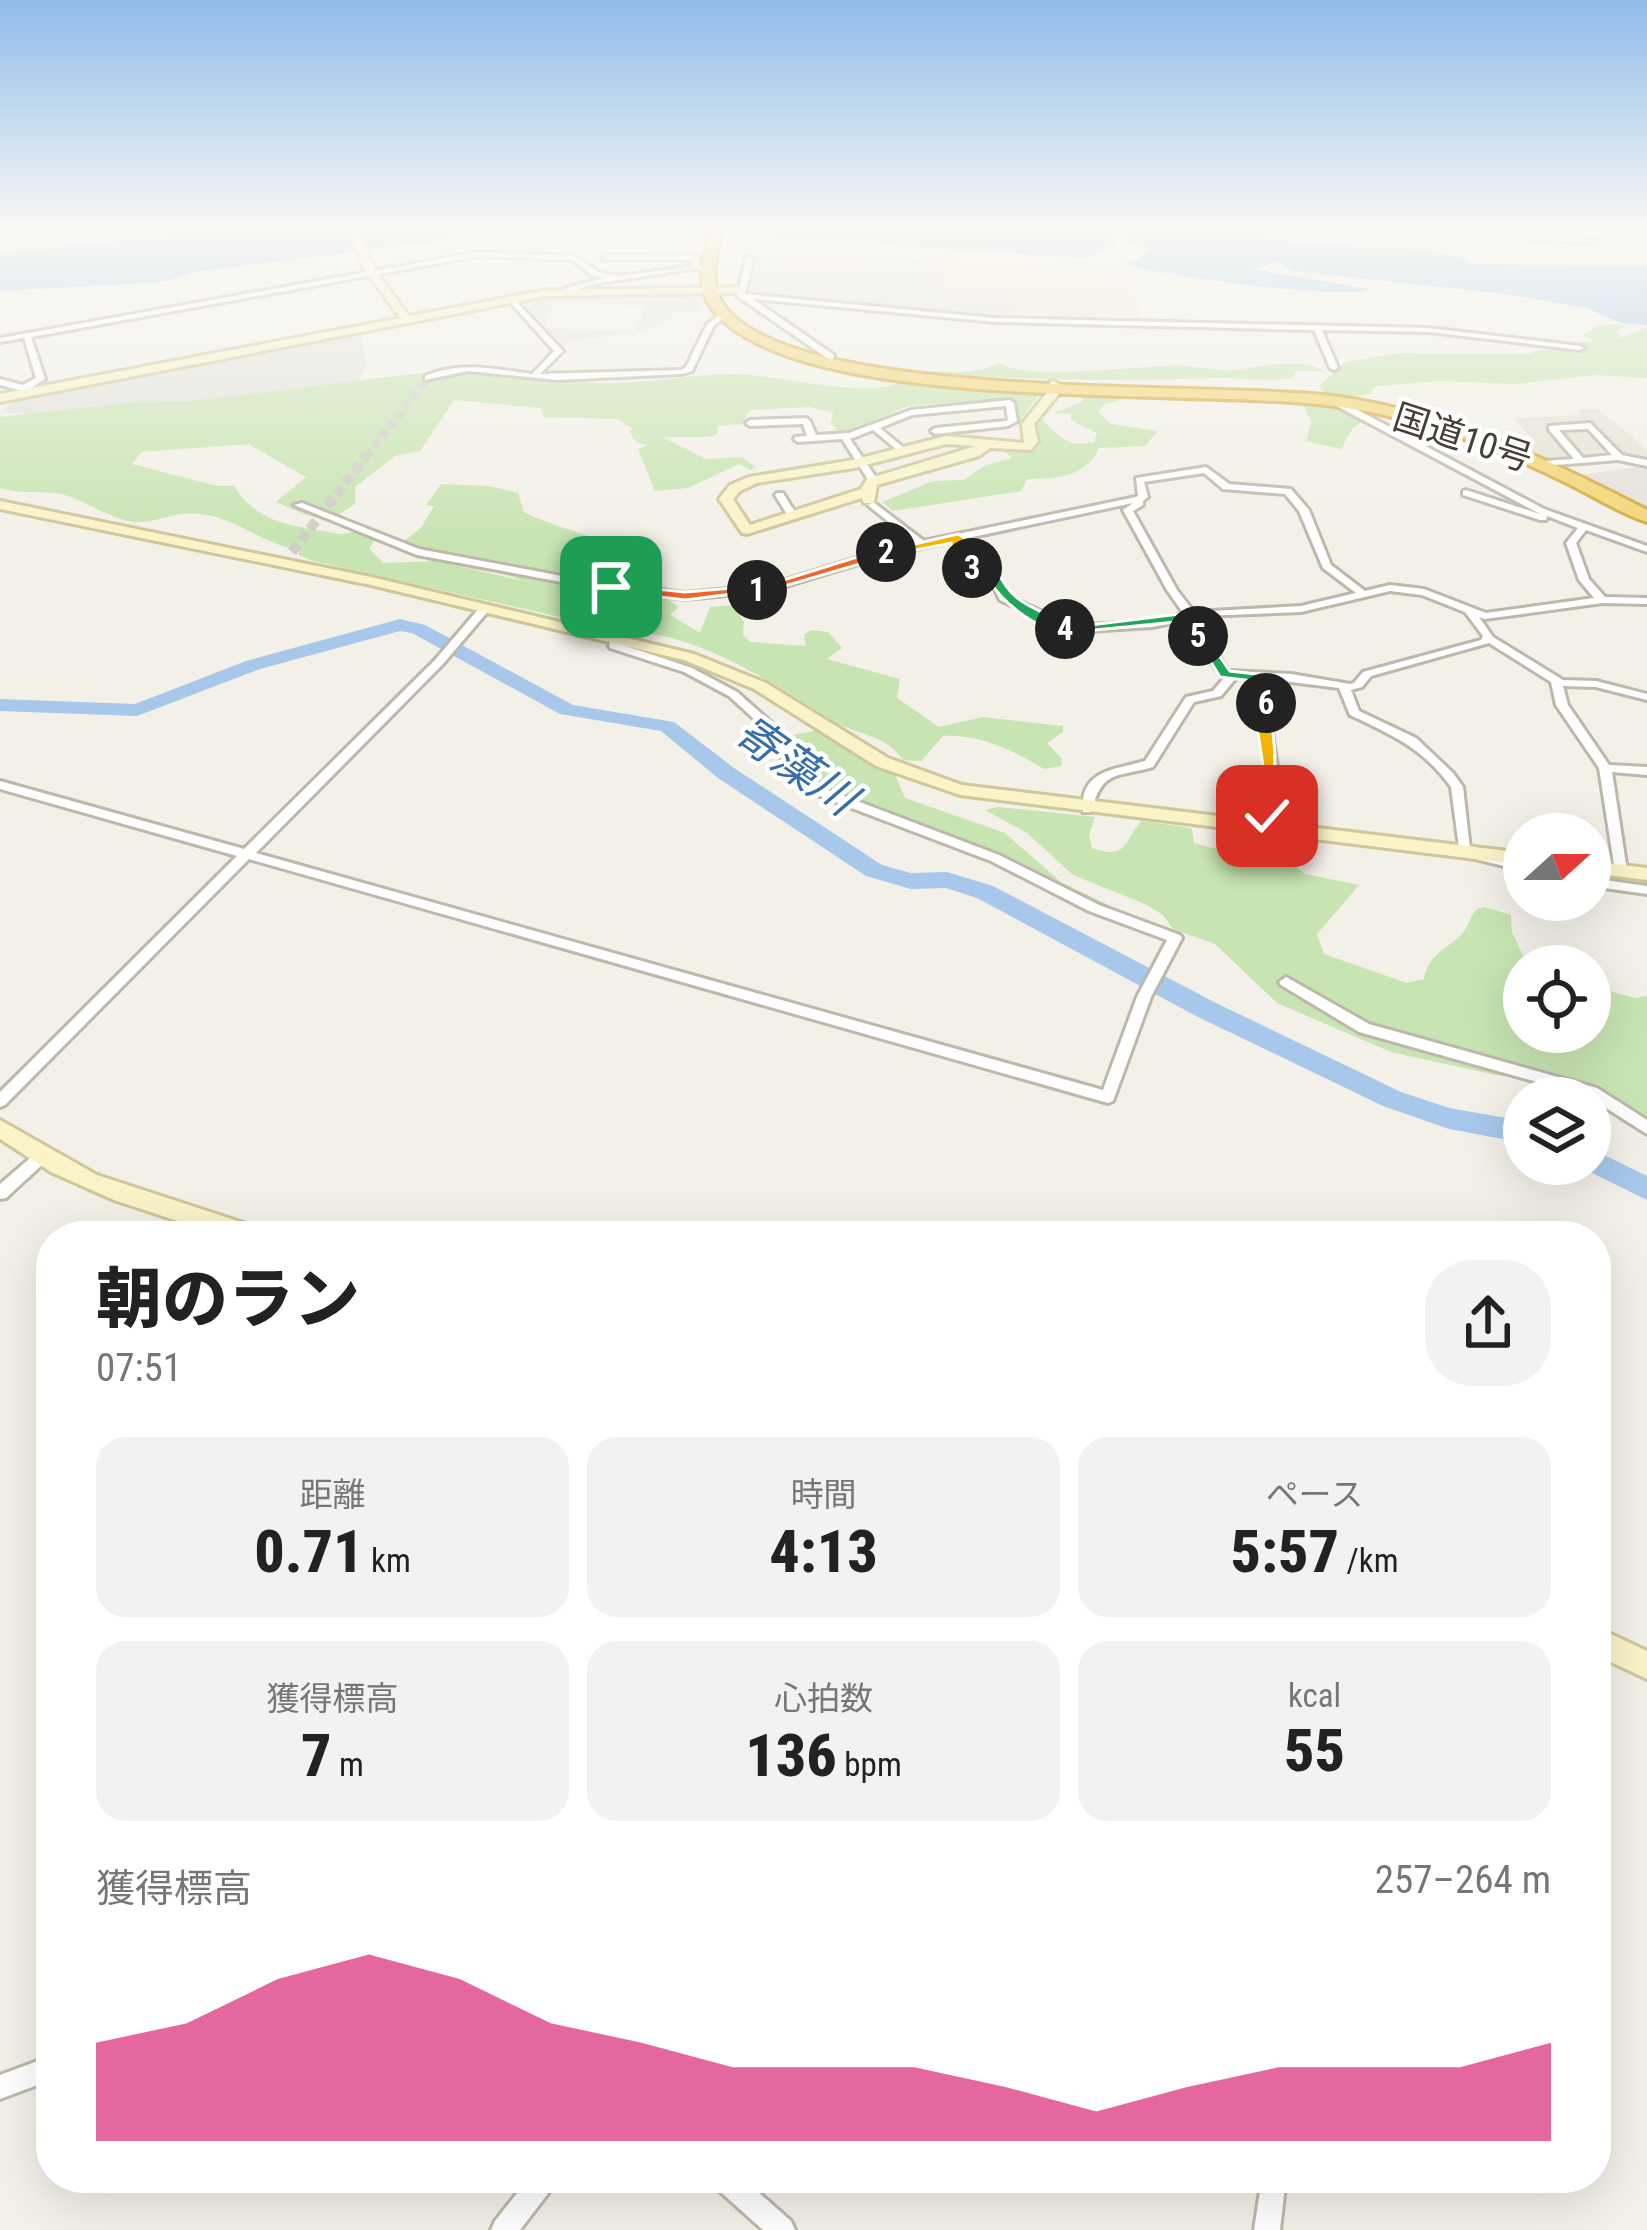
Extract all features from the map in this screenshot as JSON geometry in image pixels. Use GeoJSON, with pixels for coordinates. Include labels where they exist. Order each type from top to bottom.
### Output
{"type":"FeatureCollection","features":[{"type":"Feature","properties":{"kind":"highway","name":"国道10号"},"geometry":{"type":"LineString","coordinates":[[752,334],[767,345],[828,366],[901,378],[1250,392],[1334,401],[1439,424],[1544,464],[1647,517]]}},
{"type":"Feature","properties":{"kind":"street"},"geometry":{"type":"LineString","coordinates":[[0,340],[38,334]]}},
{"type":"Feature","properties":{"kind":"street"},"geometry":{"type":"LineString","coordinates":[[0,398],[28,388],[323,334]]}},
{"type":"Feature","properties":{"kind":"street"},"geometry":{"type":"LineString","coordinates":[[534,376],[560,351],[544,334]]}},
{"type":"Feature","properties":{"kind":"street"},"geometry":{"type":"LineString","coordinates":[[428,378],[438,372],[472,370],[534,376],[682,372],[689,368],[706,334]]}},
{"type":"Feature","properties":{"kind":"street"},"geometry":{"type":"LineString","coordinates":[[798,334],[831,358],[828,366]]}},
{"type":"Feature","properties":{"kind":"street"},"geometry":{"type":"LineString","coordinates":[[1320,334],[1334,368]]}},
{"type":"Feature","properties":{"kind":"street"},"geometry":{"type":"LineString","coordinates":[[1463,334],[1580,348]]}},
{"type":"Feature","properties":{"kind":"street"},"geometry":{"type":"LineString","coordinates":[[0,382],[28,388],[41,379],[27,336]]}},
{"type":"Feature","properties":{"kind":"street"},"geometry":{"type":"LineString","coordinates":[[911,413],[941,436],[1014,449],[1030,444],[1028,424],[1052,395],[1054,385]]}},
{"type":"Feature","properties":{"kind":"street"},"geometry":{"type":"LineString","coordinates":[[1334,401],[1568,523],[1647,549]]}},
{"type":"Feature","properties":{"kind":"street"},"geometry":{"type":"LineString","coordinates":[[798,439],[845,437],[911,413],[1010,403],[1014,410],[1013,421],[1008,423],[941,436],[902,452],[754,480],[726,497],[747,530],[871,493],[978,452],[987,444]]}},
{"type":"Feature","properties":{"kind":"street"},"geometry":{"type":"LineString","coordinates":[[750,423],[806,421],[812,438]]}},
{"type":"Feature","properties":{"kind":"street"},"geometry":{"type":"LineString","coordinates":[[1580,460],[1552,428],[1590,426],[1619,457]]}},
{"type":"Feature","properties":{"kind":"street"},"geometry":{"type":"LineString","coordinates":[[874,427],[902,452]]}},
{"type":"Feature","properties":{"kind":"street"},"geometry":{"type":"LineString","coordinates":[[845,437],[862,462],[871,493],[922,544]]}},
{"type":"Feature","properties":{"kind":"street"},"geometry":{"type":"LineString","coordinates":[[1544,464],[1619,457],[1647,464]]}},
{"type":"Feature","properties":{"kind":"street"},"geometry":{"type":"LineString","coordinates":[[1362,593],[1329,570],[1306,526],[1304,510],[1286,489],[1226,487],[1213,473],[1196,470],[1139,480],[1144,502],[1128,510],[1160,560],[1184,616],[1220,671],[1232,677],[1291,677],[1343,687],[1358,685],[1367,674],[1462,650],[1488,638]]}},
{"type":"Feature","properties":{"kind":"street"},"geometry":{"type":"LineString","coordinates":[[1466,493],[1568,523]]}},
{"type":"Feature","properties":{"kind":"street"},"geometry":{"type":"LineString","coordinates":[[780,495],[793,517]]}},
{"type":"Feature","properties":{"kind":"street"},"geometry":{"type":"LineString","coordinates":[[299,506],[417,552],[583,583],[685,596],[770,588],[922,544],[1142,498]]}},
{"type":"Feature","properties":{"kind":"street"},"geometry":{"type":"LineString","coordinates":[[0,505],[287,557],[616,638],[731,672],[911,775],[991,797],[1503,859]]}},
{"type":"Feature","properties":{"kind":"street"},"geometry":{"type":"LineString","coordinates":[[1582,529],[1570,543],[1584,580],[1602,600]]}},
{"type":"Feature","properties":{"kind":"street"},"geometry":{"type":"LineString","coordinates":[[958,538],[960,564],[992,572],[1004,598],[1063,628],[1300,609],[1390,588],[1424,592],[1470,613],[1503,615],[1602,600],[1647,601]]}},
{"type":"Feature","properties":{"kind":"street"},"geometry":{"type":"LineString","coordinates":[[0,1102],[439,662],[485,608]]}},
{"type":"Feature","properties":{"kind":"street"},"geometry":{"type":"LineString","coordinates":[[1470,613],[1488,638],[1558,681],[1647,697]]}},
{"type":"Feature","properties":{"kind":"street"},"geometry":{"type":"LineString","coordinates":[[0,785],[1108,1097],[1144,998],[1175,938],[1094,908],[995,858],[824,793],[793,769],[770,727],[734,694],[688,670],[620,649],[613,643],[616,638]]}},
{"type":"Feature","properties":{"kind":"street"},"geometry":{"type":"LineString","coordinates":[[1087,809],[1095,783],[1111,770],[1149,764],[1190,699],[1217,694],[1232,677]]}},
{"type":"Feature","properties":{"kind":"street"},"geometry":{"type":"LineString","coordinates":[[1270,679],[1264,720],[1270,766],[1254,803],[1275,820],[1318,835]]}},
{"type":"Feature","properties":{"kind":"street"},"geometry":{"type":"LineString","coordinates":[[1558,681],[1562,706],[1605,768],[1621,871]]}},
{"type":"Feature","properties":{"kind":"street"},"geometry":{"type":"LineString","coordinates":[[1343,687],[1354,713],[1412,740],[1457,787],[1464,852]]}},
{"type":"Feature","properties":{"kind":"street"},"geometry":{"type":"LineString","coordinates":[[1605,768],[1647,771]]}},
{"type":"Feature","properties":{"kind":"street"},"geometry":{"type":"LineString","coordinates":[[1611,870],[1647,874]]}},
{"type":"Feature","properties":{"kind":"street"},"geometry":{"type":"LineString","coordinates":[[1611,885],[1647,890]]}},
{"type":"Feature","properties":{"kind":"street"},"geometry":{"type":"LineString","coordinates":[[1286,982],[1364,1028],[1592,1092],[1647,1128]]}},
{"type":"Feature","properties":{"kind":"street"},"geometry":{"type":"LineString","coordinates":[[4,1136],[89,1183],[207,1221]]}},
{"type":"Feature","properties":{"kind":"street"},"geometry":{"type":"LineString","coordinates":[[0,1193],[40,1159]]}},
{"type":"Feature","properties":{"kind":"street"},"geometry":{"type":"LineString","coordinates":[[1611,1648],[1647,1665]]}},
{"type":"Feature","properties":{"kind":"street"},"geometry":{"type":"LineString","coordinates":[[0,2087],[36,2074]]}},
{"type":"Feature","properties":{"kind":"street"},"geometry":{"type":"LineString","coordinates":[[504,2230],[532,2193]]}},
{"type":"Feature","properties":{"kind":"street"},"geometry":{"type":"LineString","coordinates":[[741,2193],[782,2230]]}},
{"type":"Feature","properties":{"kind":"street"},"geometry":{"type":"LineString","coordinates":[[1267,2230],[1272,2193]]}},
{"type":"Feature","properties":{"kind":"shaded area"},"geometry":{"type":"Polygon","coordinates":[[[335,334],[364,334],[360,338],[367,363],[359,381],[61,415],[0,413],[22,395],[335,334]]]}},
{"type":"Feature","properties":{"kind":"shaded area"},"geometry":{"type":"Polygon","coordinates":[[[548,334],[622,334],[570,341],[560,347],[548,334]]]}},
{"type":"Feature","properties":{"kind":"shaded area"},"geometry":{"type":"Polygon","coordinates":[[[1597,409],[1633,437],[1647,452],[1647,462],[1624,457],[1553,461],[1513,444],[1534,441],[1513,418],[1581,415],[1577,410],[1597,409]]]}},
{"type":"Feature","properties":{"kind":"shaded area"},"geometry":{"type":"Polygon","coordinates":[[[1647,465],[1647,511],[1580,475],[1638,467],[1647,465]]]}},
{"type":"Feature","properties":{"kind":"green space"},"geometry":{"type":"Polygon","coordinates":[[[1647,334],[1647,378],[1595,375],[1514,384],[1438,381],[1377,386],[1369,394],[1341,399],[1324,394],[1320,385],[1346,362],[1400,353],[1525,354],[1594,340],[1584,335],[1647,334]]]}},
{"type":"Feature","properties":{"kind":"green space"},"geometry":{"type":"Polygon","coordinates":[[[842,362],[945,372],[1000,363],[1034,371],[1168,366],[1233,370],[1292,364],[1325,371],[1296,371],[1293,378],[1274,380],[1078,380],[936,373],[889,368],[842,362]]]}},
{"type":"Feature","properties":{"kind":"green space"},"geometry":{"type":"Polygon","coordinates":[[[454,369],[601,383],[730,374],[846,387],[902,381],[1042,391],[1022,418],[1026,433],[1022,435],[1010,398],[908,406],[841,434],[831,423],[833,412],[809,407],[750,410],[742,424],[717,426],[718,434],[710,437],[663,437],[706,459],[742,457],[756,467],[751,470],[739,464],[688,488],[655,491],[638,449],[648,445],[636,442],[629,431],[633,429],[617,419],[544,417],[540,408],[454,400],[420,451],[395,456],[355,487],[355,504],[324,518],[276,502],[306,477],[248,444],[142,452],[132,464],[234,486],[255,510],[280,522],[339,534],[359,533],[374,540],[369,549],[384,563],[437,561],[523,581],[466,559],[397,546],[421,528],[434,506],[426,505],[441,484],[518,493],[524,512],[621,550],[641,569],[635,586],[622,589],[540,583],[667,599],[679,607],[670,615],[700,633],[710,607],[733,605],[750,642],[806,646],[804,635],[811,630],[828,632],[842,648],[827,659],[900,679],[897,698],[939,727],[983,717],[1063,726],[1063,732],[1047,743],[1062,759],[1061,766],[1044,769],[996,745],[957,736],[943,736],[921,761],[903,760],[887,744],[842,725],[730,660],[675,639],[313,561],[299,555],[299,550],[206,515],[131,521],[65,495],[0,488],[0,417],[189,401],[454,369]]]}},
{"type":"Feature","properties":{"kind":"green space"},"geometry":{"type":"Polygon","coordinates":[[[1128,392],[1126,398],[1103,405],[1098,412],[1111,424],[1158,431],[1145,446],[1099,448],[1078,471],[1027,479],[1021,491],[893,511],[882,502],[933,481],[964,480],[984,466],[1012,458],[1003,450],[1034,449],[1040,441],[1035,422],[1039,417],[1069,441],[1094,442],[1097,433],[1071,420],[1071,414],[1053,413],[1082,402],[1083,397],[1076,394],[1128,392]]]}},
{"type":"Feature","properties":{"kind":"green space"},"geometry":{"type":"Polygon","coordinates":[[[1332,403],[1363,422],[1353,428],[1341,449],[1306,441],[1311,421],[1304,407],[1332,403]]]}},
{"type":"Feature","properties":{"kind":"green space"},"geometry":{"type":"Polygon","coordinates":[[[819,730],[895,775],[905,798],[1005,833],[1061,882],[1148,924],[822,783],[783,737],[819,730]]]}},
{"type":"Feature","properties":{"kind":"green space"},"geometry":{"type":"Polygon","coordinates":[[[998,807],[1095,817],[1089,835],[1092,848],[1111,852],[1122,848],[1141,821],[1192,829],[1194,843],[1224,851],[1234,845],[1272,843],[1305,874],[1359,885],[1317,934],[1324,954],[1407,983],[1424,979],[1434,958],[1461,935],[1477,909],[1503,913],[1503,921],[1511,921],[1518,945],[1503,945],[1503,1053],[1611,1053],[1611,991],[1647,996],[1647,1127],[1611,1098],[1611,1077],[1495,1075],[1391,1052],[1277,1003],[1215,944],[1173,929],[1163,915],[1145,904],[1073,875],[1027,833],[985,810],[998,807]]]}},
{"type":"Feature","properties":{"kind":"waterway","name":"寄藻川"},"geometry":{"type":"LineString","coordinates":[[0,705],[137,710],[253,665],[400,625],[418,629],[567,710],[667,726],[726,773],[874,871],[911,881],[947,880],[985,892],[1205,1009],[1392,1099],[1449,1118],[1503,1128]]}},
{"type":"Feature","properties":{"kind":"waterway","name":"寄藻川"},"geometry":{"type":"LineString","coordinates":[[1611,1170],[1647,1189]]}},
{"type":"Feature","properties":{"kind":"tunnel"},"geometry":{"type":"LineString","coordinates":[[366,457],[428,378]]}},
{"type":"Feature","properties":{"kind":"tunnel"},"geometry":{"type":"LineString","coordinates":[[292,552],[368,454]]}},
{"type":"Feature","properties":{"kind":"route"},"geometry":{"type":"LineString","coordinates":[[611,587],[685,596],[749,591],[886,552],[958,538],[956,560],[960,564],[992,572],[1004,598],[1063,628],[1152,624],[1179,618],[1204,642],[1220,671],[1238,678],[1270,679],[1264,720],[1270,766],[1253,799],[1267,816]]}}]}
